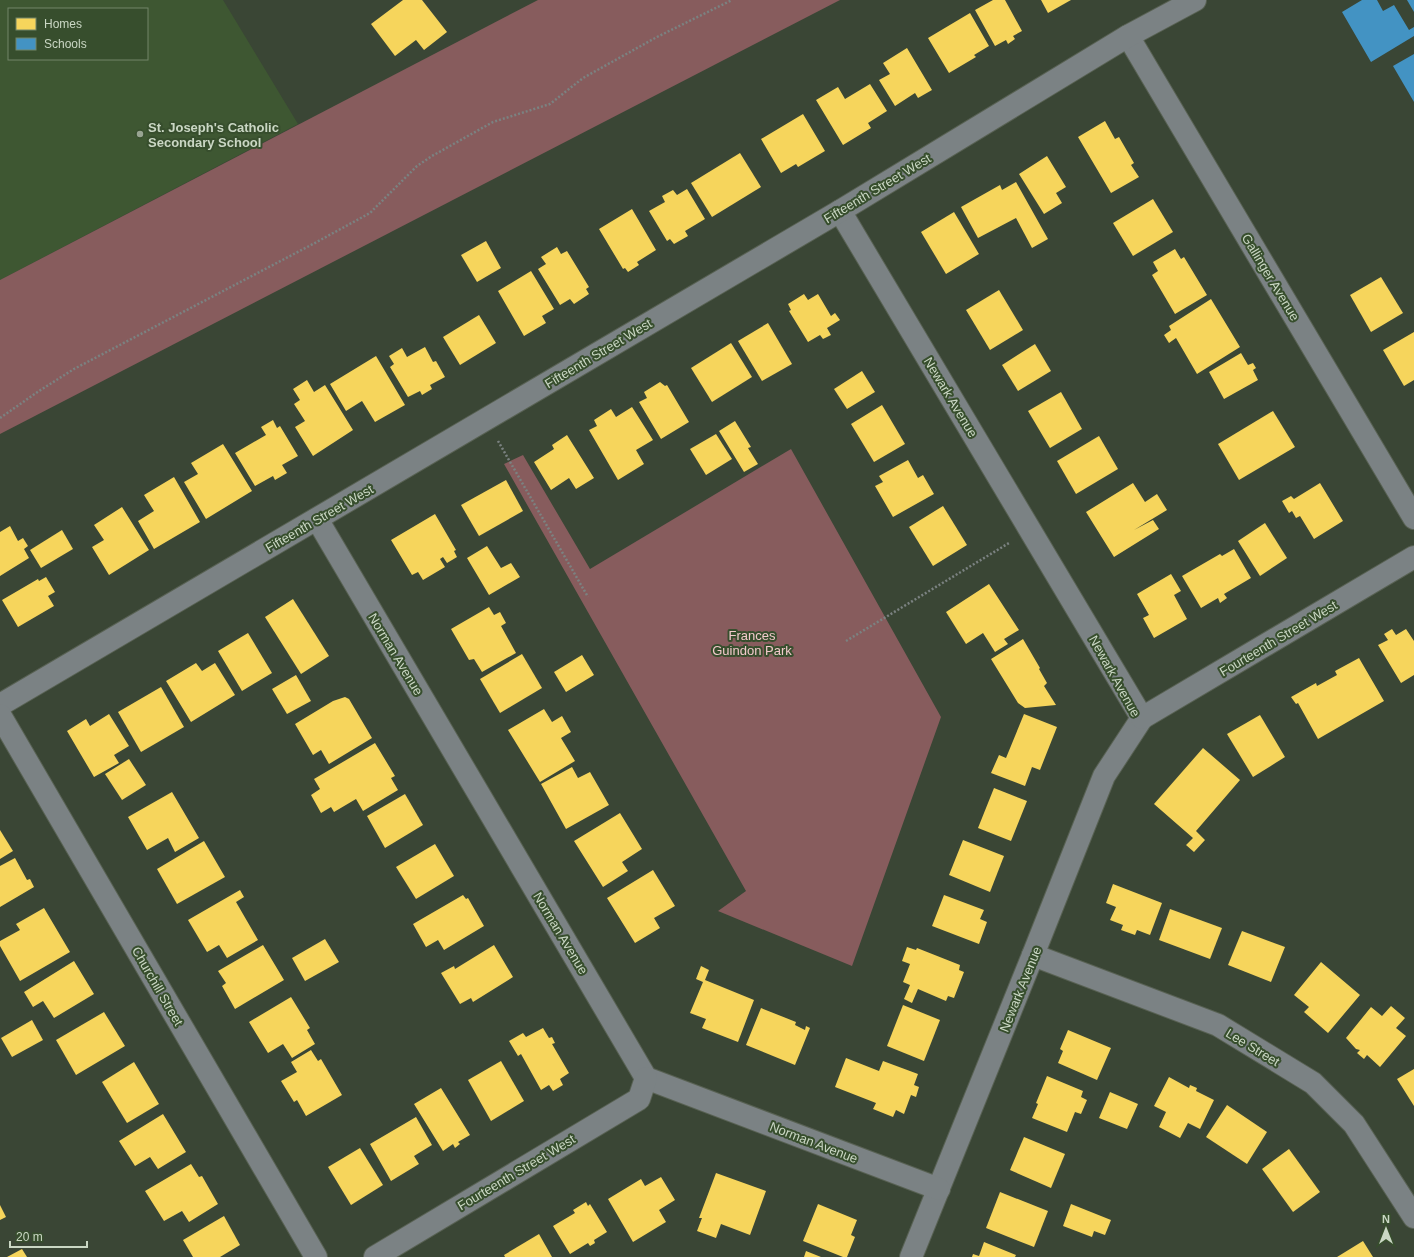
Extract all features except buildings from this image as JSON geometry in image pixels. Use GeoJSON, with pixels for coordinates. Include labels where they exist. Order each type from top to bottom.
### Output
{"type":"FeatureCollection","features":[{"type":"Feature","properties":{"kind":"street","name":"Fifteenth Street West"},"geometry":{"type":"LineString","coordinates":[[0,705],[840,211],[1128,36],[1195,0]]}},
{"type":"Feature","properties":{"kind":"street","name":"Gallinger Avenue"},"geometry":{"type":"LineString","coordinates":[[1128,36],[1414,518]]}},
{"type":"Feature","properties":{"kind":"street","name":"Newark Avenue"},"geometry":{"type":"LineString","coordinates":[[840,211],[1142,718],[1104,776],[1034,955],[911,1257]]}},
{"type":"Feature","properties":{"kind":"street","name":"Norman Avenue"},"geometry":{"type":"LineString","coordinates":[[317,519],[646,1078],[939,1189]]}},
{"type":"Feature","properties":{"kind":"street","name":"Fourteenth Street West"},"geometry":{"type":"LineString","coordinates":[[1142,718],[1414,557]]}},
{"type":"Feature","properties":{"kind":"street","name":"Churchill Street"},"geometry":{"type":"LineString","coordinates":[[0,715],[316,1257]]}},
{"type":"Feature","properties":{"kind":"street","name":"Lee Street"},"geometry":{"type":"LineString","coordinates":[[1034,955],[1218,1025],[1313,1083],[1354,1124],[1414,1217]]}},
{"type":"Feature","properties":{"kind":"street","name":"Fourteenth Street West"},"geometry":{"type":"LineString","coordinates":[[375,1257],[639,1099],[646,1078]]}},
{"type":"Feature","properties":{"kind":"path"},"geometry":{"type":"LineString","coordinates":[[0,418],[74,369],[370,213],[417,166],[432,156],[493,122],[550,104],[583,78],[657,37],[732,0]]}},
{"type":"Feature","properties":{"kind":"path"},"geometry":{"type":"LineString","coordinates":[[485,420],[503,448],[588,597]]}},
{"type":"Feature","properties":{"kind":"path"},"geometry":{"type":"LineString","coordinates":[[846,640],[1030,530]]}},
{"type":"Feature","properties":{"kind":"shaded area","name":"St. Joseph's Catholic Secondary School"},"geometry":{"type":"Polygon","coordinates":[[[0,0],[223,0],[298,124],[0,280],[0,0]]]}},
{"type":"Feature","properties":{"kind":"green space"},"geometry":{"type":"Polygon","coordinates":[[[538,0],[840,0],[0,434],[0,280],[538,0]]]}},
{"type":"Feature","properties":{"kind":"green space","name":"Frances Guindon Park"},"geometry":{"type":"Polygon","coordinates":[[[791,449],[941,717],[852,966],[718,911],[746,891],[504,464],[523,455],[590,569],[791,449]]]}},
{"type":"Feature","properties":{"kind":"place","name":"St. Joseph's Catholic Secondary School"},"geometry":{"type":"Point","coordinates":[140,134]}}]}
